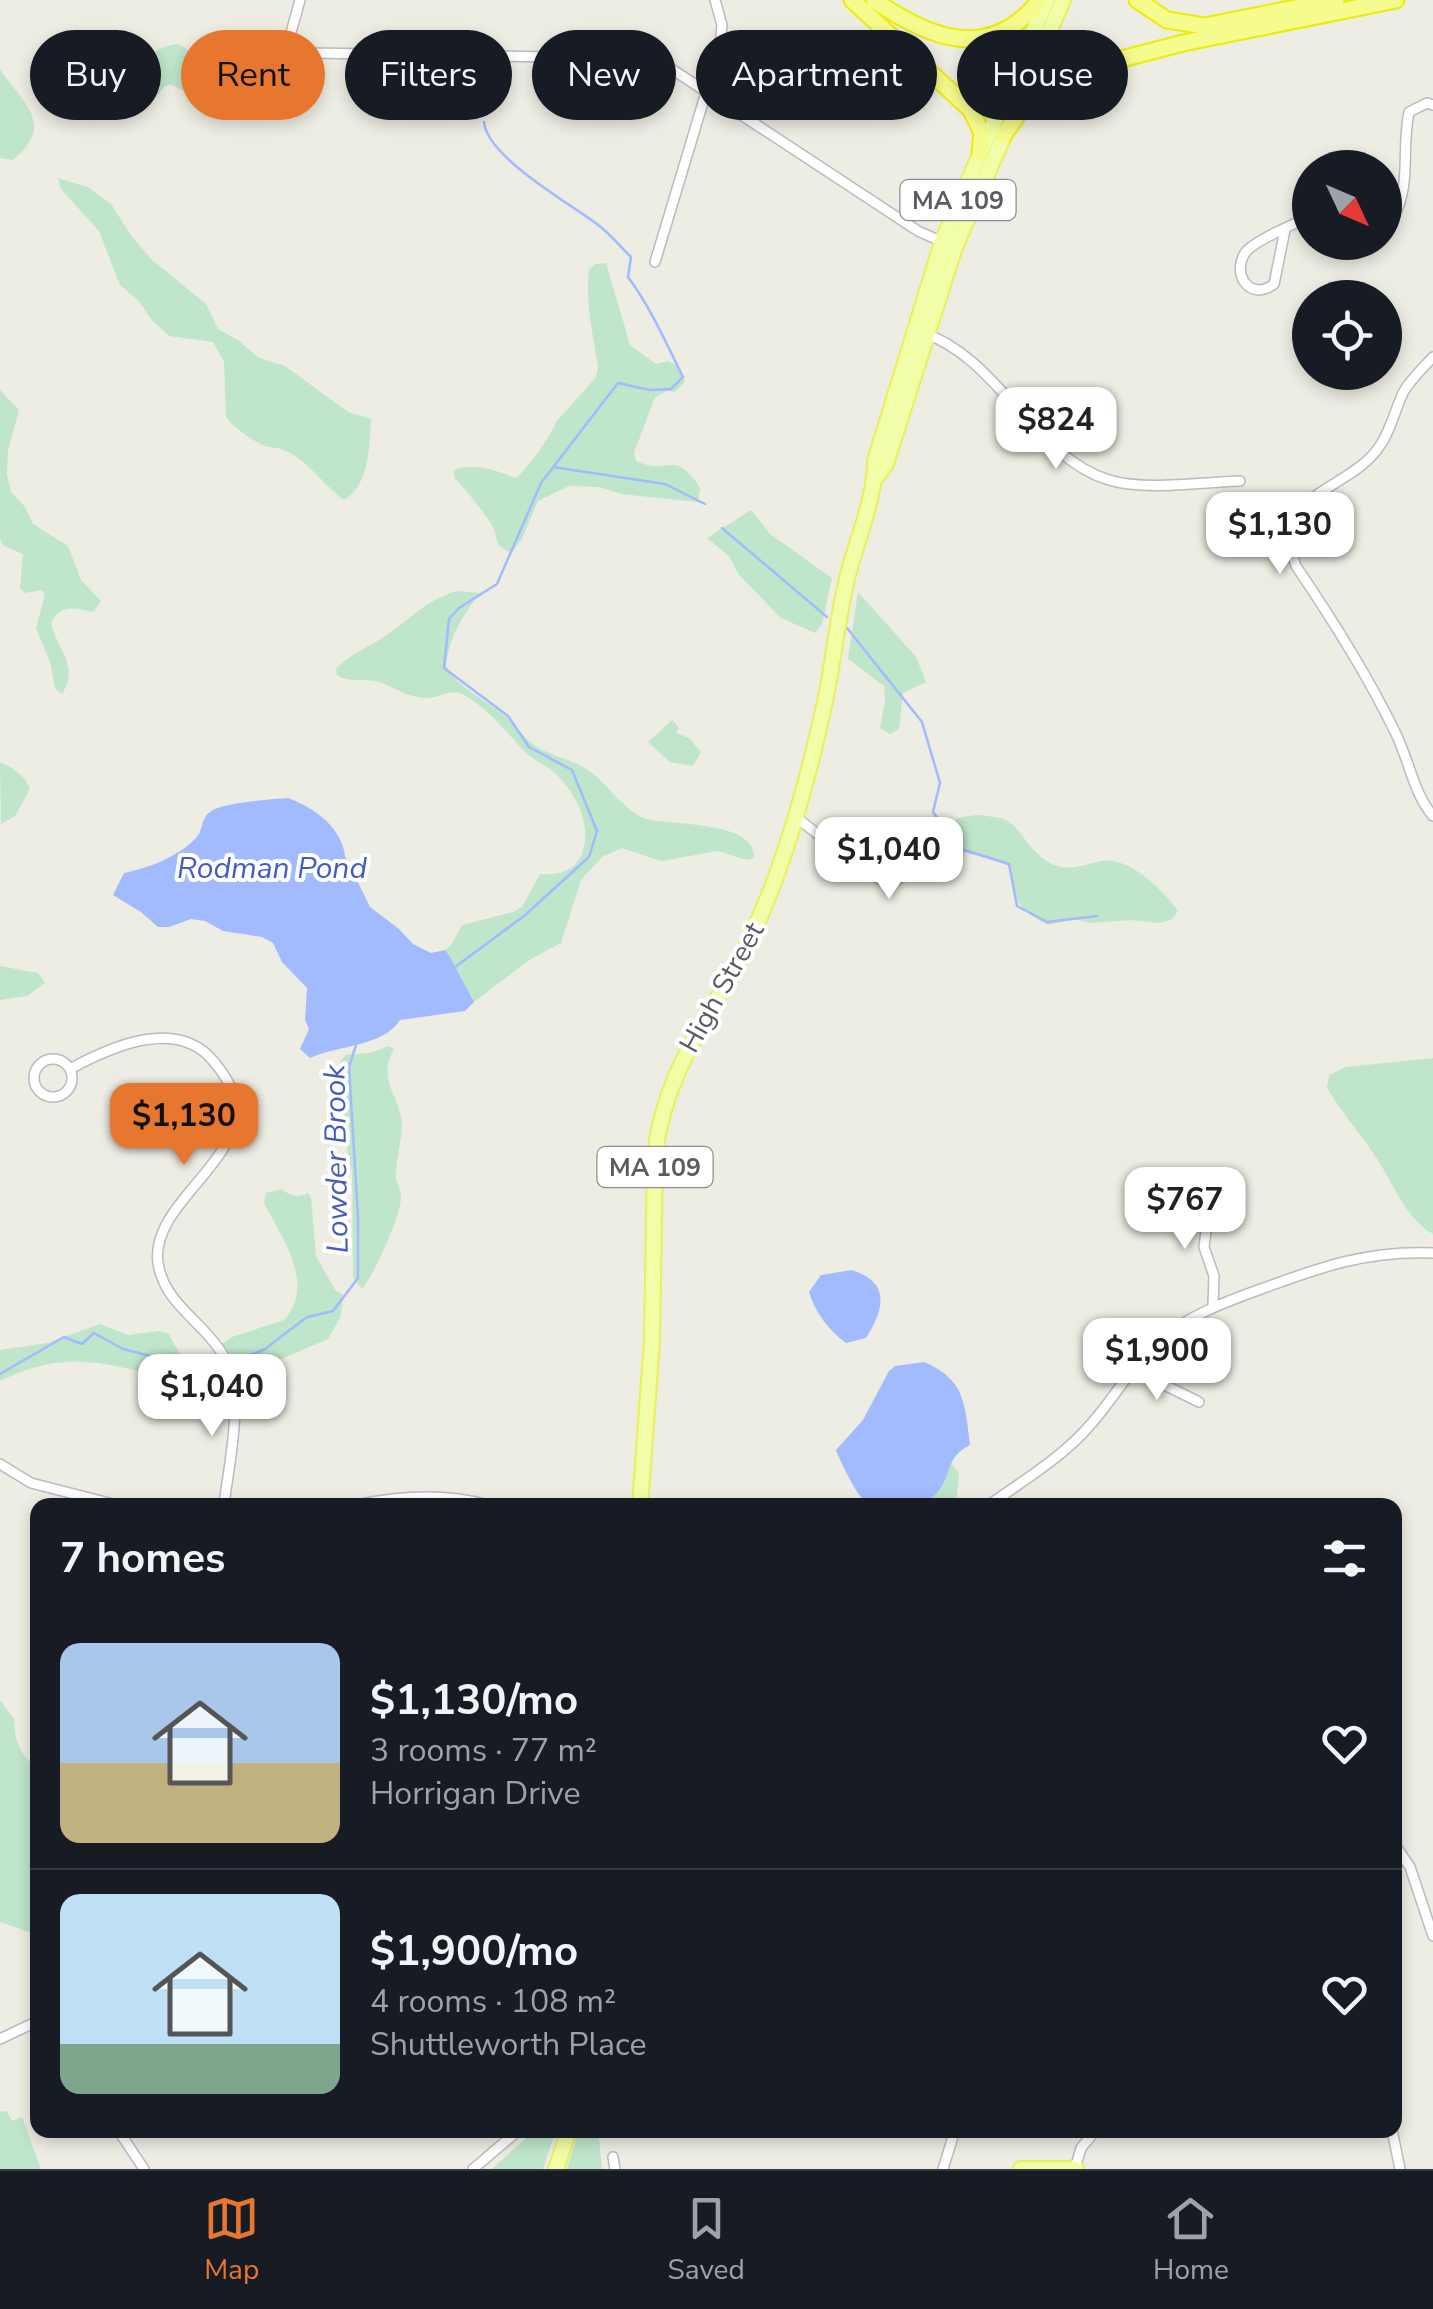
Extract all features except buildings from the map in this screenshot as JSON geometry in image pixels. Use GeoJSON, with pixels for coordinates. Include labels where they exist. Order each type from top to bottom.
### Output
{"type":"FeatureCollection","features":[{"type":"Feature","properties":{"kind":"highway"},"geometry":{"type":"LineString","coordinates":[[852,0],[971,110],[982,133],[980,152]]}},
{"type":"Feature","properties":{"kind":"highway"},"geometry":{"type":"LineString","coordinates":[[874,0],[926,30],[959,39],[1004,31],[1044,0]]}},
{"type":"Feature","properties":{"kind":"highway"},"geometry":{"type":"LineString","coordinates":[[1138,0],[1166,20],[1204,26],[1336,0]]}},
{"type":"Feature","properties":{"kind":"highway"},"geometry":{"type":"LineString","coordinates":[[1004,136],[1032,94],[1064,74],[1218,36],[1396,0]]}},
{"type":"Feature","properties":{"kind":"main road","name":"High Street"},"geometry":{"type":"LineString","coordinates":[[641,1498],[652,1358],[655,1154],[660,1115],[684,1054],[760,919],[822,714],[847,579],[875,480],[886,464],[948,244],[980,152],[1044,0]]}},
{"type":"Feature","properties":{"kind":"main road","name":"High Street"},"geometry":{"type":"LineString","coordinates":[[948,244],[1004,136],[1064,0]]}},
{"type":"Feature","properties":{"kind":"main road"},"geometry":{"type":"LineString","coordinates":[[556,2169],[566,2138]]}},
{"type":"Feature","properties":{"kind":"main road"},"geometry":{"type":"LineString","coordinates":[[1022,2169],[1075,2169]]}},
{"type":"Feature","properties":{"kind":"street"},"geometry":{"type":"LineString","coordinates":[[293,30],[300,0]]}},
{"type":"Feature","properties":{"kind":"street"},"geometry":{"type":"LineString","coordinates":[[716,0],[722,30]]}},
{"type":"Feature","properties":{"kind":"street"},"geometry":{"type":"LineString","coordinates":[[325,54],[644,60],[664,64],[696,84]]}},
{"type":"Feature","properties":{"kind":"street"},"geometry":{"type":"LineString","coordinates":[[1402,194],[1406,184],[1402,150],[1408,112],[1427,103],[1433,105]]}},
{"type":"Feature","properties":{"kind":"street"},"geometry":{"type":"LineString","coordinates":[[655,262],[697,120]]}},
{"type":"Feature","properties":{"kind":"street"},"geometry":{"type":"LineString","coordinates":[[751,120],[918,230],[948,244]]}},
{"type":"Feature","properties":{"kind":"street"},"geometry":{"type":"LineString","coordinates":[[1286,230],[1274,284],[1266,290],[1254,291],[1245,284],[1240,271],[1243,255],[1254,244],[1292,227]]}},
{"type":"Feature","properties":{"kind":"street"},"geometry":{"type":"LineString","coordinates":[[922,332],[958,350],[1066,456],[1092,474],[1124,483],[1240,481]]}},
{"type":"Feature","properties":{"kind":"street"},"geometry":{"type":"LineString","coordinates":[[1433,357],[1404,391],[1381,445],[1367,461],[1299,511],[1290,528],[1288,545],[1296,566],[1370,683],[1396,734],[1417,790],[1433,816]]}},
{"type":"Feature","properties":{"kind":"street"},"geometry":{"type":"LineString","coordinates":[[794,816],[862,868]]}},
{"type":"Feature","properties":{"kind":"street"},"geometry":{"type":"LineString","coordinates":[[70,1069],[114,1050],[168,1036],[208,1054],[232,1088],[236,1113],[231,1133],[168,1222],[158,1246],[158,1262],[168,1291],[228,1365],[235,1400],[225,1498]]}},
{"type":"Feature","properties":{"kind":"street"},"geometry":{"type":"LineString","coordinates":[[56,1060],[70,1069],[69,1088],[60,1096],[47,1096],[37,1088],[34,1076],[44,1062],[56,1060]]}},
{"type":"Feature","properties":{"kind":"street"},"geometry":{"type":"LineString","coordinates":[[1173,1190],[1206,1232],[1204,1246],[1214,1276],[1213,1306]]}},
{"type":"Feature","properties":{"kind":"street"},"geometry":{"type":"LineString","coordinates":[[999,1498],[1067,1449],[1160,1340],[1213,1306],[1343,1260],[1386,1253],[1433,1253]]}},
{"type":"Feature","properties":{"kind":"street"},"geometry":{"type":"LineString","coordinates":[[1132,1370],[1199,1402]]}},
{"type":"Feature","properties":{"kind":"street"},"geometry":{"type":"LineString","coordinates":[[0,1464],[30,1483],[89,1498]]}},
{"type":"Feature","properties":{"kind":"street"},"geometry":{"type":"LineString","coordinates":[[1402,1855],[1410,1867],[1433,1936]]}},
{"type":"Feature","properties":{"kind":"street"},"geometry":{"type":"LineString","coordinates":[[0,2038],[30,2025]]}},
{"type":"Feature","properties":{"kind":"street"},"geometry":{"type":"LineString","coordinates":[[125,2138],[144,2169]]}},
{"type":"Feature","properties":{"kind":"street"},"geometry":{"type":"LineString","coordinates":[[129,2138],[129,2143]]}},
{"type":"Feature","properties":{"kind":"street"},"geometry":{"type":"LineString","coordinates":[[473,2169],[510,2138]]}},
{"type":"Feature","properties":{"kind":"street"},"geometry":{"type":"LineString","coordinates":[[943,2169],[953,2138]]}},
{"type":"Feature","properties":{"kind":"street"},"geometry":{"type":"LineString","coordinates":[[1075,2169],[1080,2148],[1089,2138]]}},
{"type":"Feature","properties":{"kind":"street"},"geometry":{"type":"LineString","coordinates":[[1394,2138],[1400,2169]]}},
{"type":"Feature","properties":{"kind":"street"},"geometry":{"type":"LineString","coordinates":[[613,2157],[614,2169]]}},
{"type":"Feature","properties":{"kind":"green space"},"geometry":{"type":"Polygon","coordinates":[[[181,46],[181,89],[171,84],[161,91],[161,48],[181,46]]]}},
{"type":"Feature","properties":{"kind":"green space"},"geometry":{"type":"Polygon","coordinates":[[[0,69],[25,102],[34,123],[26,147],[13,160],[0,158],[0,69]]]}},
{"type":"Feature","properties":{"kind":"green space"},"geometry":{"type":"Polygon","coordinates":[[[58,178],[88,187],[111,204],[151,259],[206,304],[218,329],[259,358],[285,366],[348,412],[371,419],[366,464],[353,493],[344,500],[299,459],[260,444],[229,421],[224,362],[213,342],[169,336],[152,320],[138,300],[120,285],[99,231],[61,189],[58,178]]]}},
{"type":"Feature","properties":{"kind":"green space"},"geometry":{"type":"Polygon","coordinates":[[[606,263],[630,345],[656,364],[668,361],[678,366],[685,382],[675,392],[655,397],[634,453],[636,461],[684,469],[700,488],[698,502],[569,486],[538,501],[522,539],[512,552],[507,551],[499,544],[486,516],[455,479],[454,470],[477,467],[515,478],[538,453],[556,422],[596,377],[589,269],[606,263]]]}},
{"type":"Feature","properties":{"kind":"green space"},"geometry":{"type":"Polygon","coordinates":[[[0,390],[19,410],[8,450],[11,492],[25,507],[33,524],[68,546],[81,580],[101,601],[93,612],[64,610],[51,622],[68,666],[62,694],[55,688],[50,662],[36,628],[45,594],[42,590],[25,593],[20,588],[23,554],[4,546],[0,539],[0,390]]]}},
{"type":"Feature","properties":{"kind":"green space"},"geometry":{"type":"Polygon","coordinates":[[[751,510],[770,534],[832,578],[822,624],[815,633],[781,618],[739,575],[729,556],[707,538],[751,510]]]}},
{"type":"Feature","properties":{"kind":"green space"},"geometry":{"type":"Polygon","coordinates":[[[456,591],[481,593],[462,618],[450,646],[446,666],[458,682],[505,716],[534,745],[588,770],[639,815],[728,831],[751,846],[754,858],[747,860],[718,851],[661,861],[622,848],[602,857],[581,880],[561,943],[529,960],[474,1002],[445,950],[462,925],[513,912],[522,907],[540,874],[560,873],[576,864],[585,840],[580,810],[556,774],[529,755],[471,699],[457,692],[430,698],[413,696],[376,681],[342,678],[336,669],[424,607],[456,591]]]}},
{"type":"Feature","properties":{"kind":"green space"},"geometry":{"type":"Polygon","coordinates":[[[858,592],[916,657],[926,682],[903,693],[899,729],[890,734],[880,728],[884,686],[848,659],[858,592]]]}},
{"type":"Feature","properties":{"kind":"green space"},"geometry":{"type":"Polygon","coordinates":[[[672,720],[679,728],[676,733],[689,738],[701,752],[693,766],[670,762],[648,742],[672,720]]]}},
{"type":"Feature","properties":{"kind":"green space"},"geometry":{"type":"Polygon","coordinates":[[[0,762],[18,772],[30,789],[15,816],[1,824],[0,762]]]}},
{"type":"Feature","properties":{"kind":"green space"},"geometry":{"type":"Polygon","coordinates":[[[983,815],[1006,820],[1041,857],[1058,866],[1103,861],[1124,864],[1155,885],[1178,911],[1172,919],[1160,923],[1091,923],[1073,919],[1048,925],[1022,907],[1008,866],[960,850],[943,835],[954,821],[983,815]]]}},
{"type":"Feature","properties":{"kind":"green space"},"geometry":{"type":"Polygon","coordinates":[[[0,966],[38,973],[45,983],[27,996],[0,1000],[0,966]]]}},
{"type":"Feature","properties":{"kind":"green space"},"geometry":{"type":"Polygon","coordinates":[[[389,1046],[394,1049],[388,1077],[402,1123],[396,1175],[400,1204],[386,1244],[362,1289],[353,1277],[352,1173],[340,1114],[348,1084],[340,1062],[346,1055],[389,1046]]]}},
{"type":"Feature","properties":{"kind":"green space"},"geometry":{"type":"Polygon","coordinates":[[[1433,1058],[1433,1234],[1406,1208],[1380,1163],[1327,1088],[1329,1075],[1346,1067],[1433,1058]]]}},
{"type":"Feature","properties":{"kind":"green space"},"geometry":{"type":"Polygon","coordinates":[[[281,1189],[294,1196],[308,1193],[311,1197],[316,1256],[335,1290],[343,1295],[341,1316],[328,1339],[213,1388],[183,1386],[137,1371],[83,1362],[35,1367],[0,1381],[0,1350],[47,1343],[100,1324],[128,1335],[159,1331],[169,1334],[185,1364],[194,1371],[207,1368],[223,1343],[232,1337],[284,1320],[293,1306],[297,1276],[264,1203],[266,1193],[281,1189]]]}},
{"type":"Feature","properties":{"kind":"green space"},"geometry":{"type":"Polygon","coordinates":[[[951,1463],[959,1473],[957,1498],[927,1498],[944,1480],[951,1463]]]}},
{"type":"Feature","properties":{"kind":"green space"},"geometry":{"type":"Polygon","coordinates":[[[0,1700],[14,1719],[16,1739],[30,1762],[30,1933],[0,1922],[0,1700]]]}},
{"type":"Feature","properties":{"kind":"green space"},"geometry":{"type":"Polygon","coordinates":[[[7,2111],[12,2121],[22,2117],[41,2169],[0,2169],[0,2112],[7,2111]]]}},
{"type":"Feature","properties":{"kind":"green space"},"geometry":{"type":"Polygon","coordinates":[[[526,2138],[553,2138],[543,2169],[492,2169],[526,2138]]]}},
{"type":"Feature","properties":{"kind":"green space"},"geometry":{"type":"Polygon","coordinates":[[[577,2138],[599,2138],[602,2169],[567,2169],[577,2138]]]}},
{"type":"Feature","properties":{"kind":"water","name":"Rodman Pond"},"geometry":{"type":"Polygon","coordinates":[[[288,798],[332,827],[370,907],[413,944],[431,953],[445,950],[474,1002],[465,1011],[400,1020],[383,1036],[310,1058],[300,1049],[309,1029],[305,1020],[307,988],[282,962],[273,943],[191,919],[158,927],[113,895],[124,873],[162,861],[188,845],[198,836],[210,812],[235,804],[288,798]]]}},
{"type":"Feature","properties":{"kind":"water"},"geometry":{"type":"Polygon","coordinates":[[[852,1270],[873,1281],[880,1306],[866,1338],[846,1343],[823,1320],[809,1292],[821,1275],[852,1270]]]}},
{"type":"Feature","properties":{"kind":"water"},"geometry":{"type":"Polygon","coordinates":[[[924,1362],[938,1369],[955,1385],[964,1405],[970,1445],[956,1455],[931,1498],[862,1498],[836,1450],[863,1420],[895,1366],[924,1362]]]}},
{"type":"Feature","properties":{"kind":"waterway","name":"Lowder Brook"},"geometry":{"type":"LineString","coordinates":[[455,967],[524,916],[589,857],[597,831],[572,770],[529,747],[508,716],[444,668],[449,619],[497,584],[541,483],[618,383],[650,390],[671,389],[683,377],[628,277],[631,257],[597,224],[514,164],[499,150],[484,122]]}},
{"type":"Feature","properties":{"kind":"waterway"},"geometry":{"type":"LineString","coordinates":[[553,467],[665,484],[705,504]]}},
{"type":"Feature","properties":{"kind":"waterway"},"geometry":{"type":"LineString","coordinates":[[722,528],[827,617]]}},
{"type":"Feature","properties":{"kind":"waterway"},"geometry":{"type":"LineString","coordinates":[[847,628],[922,722],[940,783],[933,812],[961,849],[1009,864],[1017,906],[1047,922],[1097,916]]}},
{"type":"Feature","properties":{"kind":"waterway","name":"Lowder Brook"},"geometry":{"type":"LineString","coordinates":[[231,1363],[265,1349],[307,1317],[333,1311],[358,1278],[349,1067],[356,1045]]}},
{"type":"Feature","properties":{"kind":"waterway","name":"Lowder Brook"},"geometry":{"type":"LineString","coordinates":[[0,1374],[64,1337],[82,1344],[94,1333],[123,1349],[174,1362],[187,1380],[209,1376],[224,1367]]}}]}
